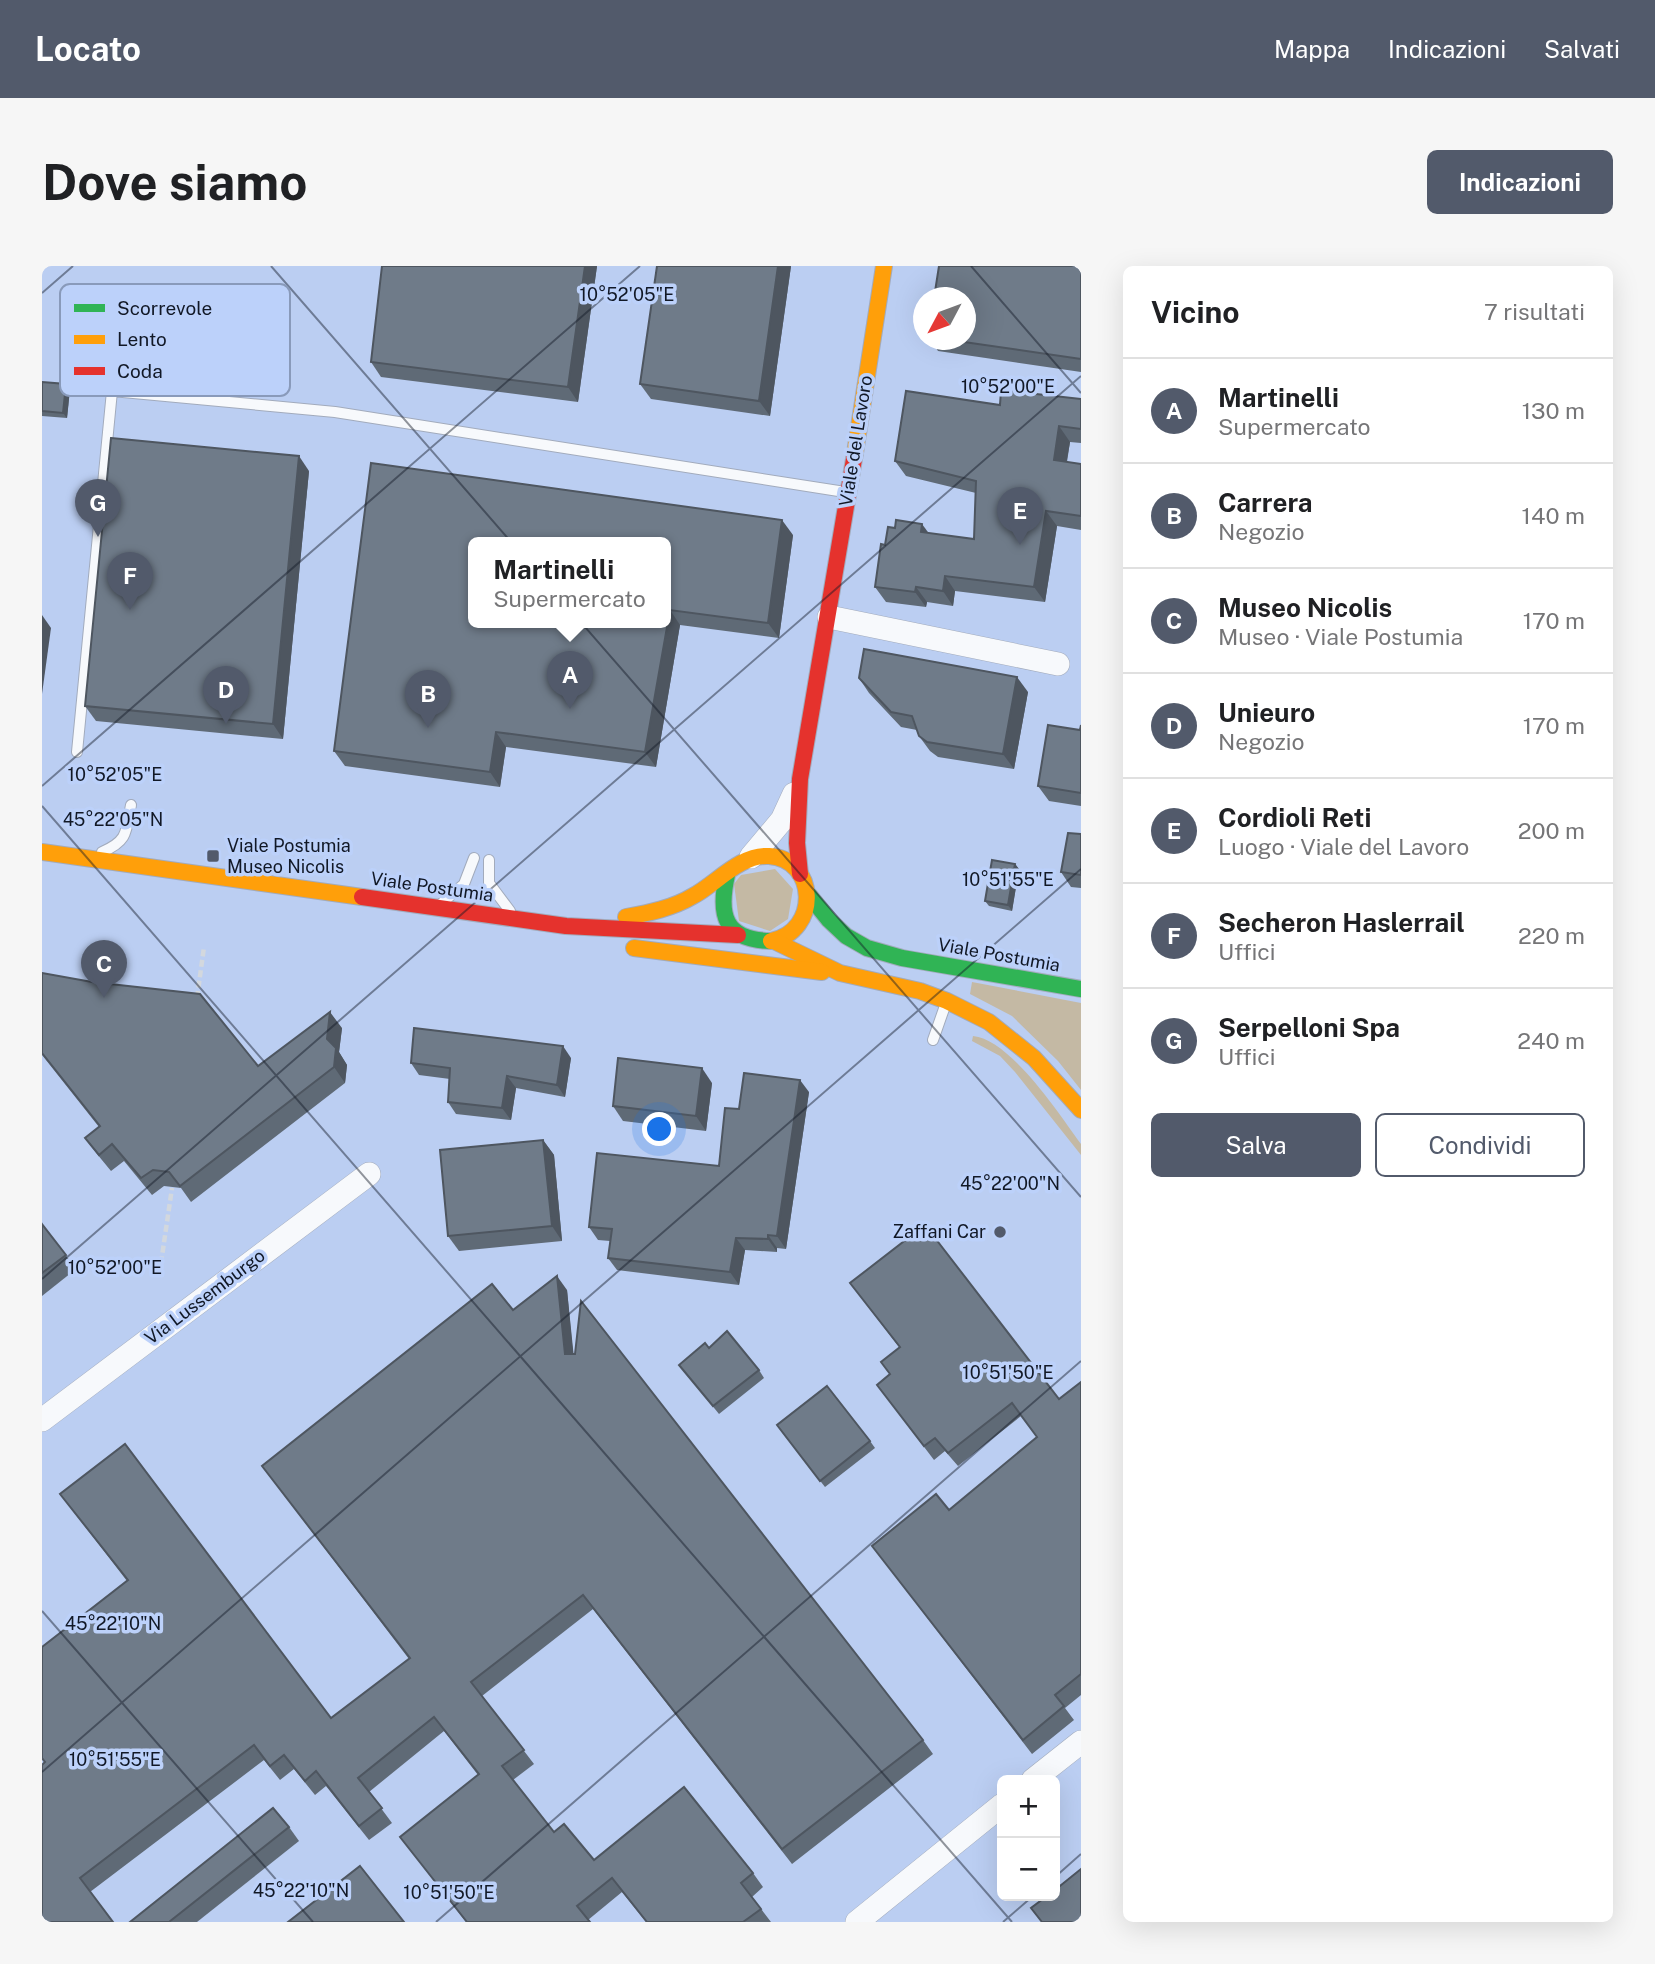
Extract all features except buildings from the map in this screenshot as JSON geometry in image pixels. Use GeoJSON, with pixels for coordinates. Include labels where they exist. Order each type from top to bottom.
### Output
{"type":"FeatureCollection","features":[{"type":"Feature","properties":{"kind":"main road","name":"Viale del Lavoro"},"geometry":{"type":"LineString","coordinates":[[800,874],[796,822],[800,782],[829,617],[884,266]]}},
{"type":"Feature","properties":{"kind":"main road","name":"Viale Postumia"},"geometry":{"type":"LineString","coordinates":[[42,852],[566,926],[738,935],[750,941],[776,942],[840,973]]}},
{"type":"Feature","properties":{"kind":"main road"},"geometry":{"type":"LineString","coordinates":[[751,858],[780,858],[800,874]]}},
{"type":"Feature","properties":{"kind":"main road","name":"Viale Postumia"},"geometry":{"type":"LineString","coordinates":[[566,926],[661,912],[693,896],[727,875],[738,864],[751,858]]}},
{"type":"Feature","properties":{"kind":"main road","name":"Viale Postumia"},"geometry":{"type":"LineString","coordinates":[[800,874],[808,894],[828,920],[846,936],[867,948],[902,958],[1081,989]]}},
{"type":"Feature","properties":{"kind":"main road"},"geometry":{"type":"LineString","coordinates":[[727,875],[720,900],[729,925],[738,935]]}},
{"type":"Feature","properties":{"kind":"main road"},"geometry":{"type":"LineString","coordinates":[[776,942],[788,936],[804,918],[808,894]]}},
{"type":"Feature","properties":{"kind":"main road","name":"Viale Postumia"},"geometry":{"type":"LineString","coordinates":[[566,926],[614,945],[785,969],[840,973]]}},
{"type":"Feature","properties":{"kind":"main road"},"geometry":{"type":"LineString","coordinates":[[840,973],[920,991],[989,1021],[1025,1050],[1081,1110]]}},
{"type":"Feature","properties":{"kind":"street"},"geometry":{"type":"LineString","coordinates":[[829,617],[1058,664]]}},
{"type":"Feature","properties":{"kind":"street","name":"Viale del Lavoro"},"geometry":{"type":"LineString","coordinates":[[751,858],[782,820],[800,782]]}},
{"type":"Feature","properties":{"kind":"street","name":"Via Lussemburgo"},"geometry":{"type":"LineString","coordinates":[[42,1420],[369,1174]]}},
{"type":"Feature","properties":{"kind":"street"},"geometry":{"type":"LineString","coordinates":[[1039,1775],[1081,1742]]}},
{"type":"Feature","properties":{"kind":"street"},"geometry":{"type":"LineString","coordinates":[[857,1922],[997,1809]]}},
{"type":"Feature","properties":{"kind":"lane"},"geometry":{"type":"LineString","coordinates":[[77,752],[112,396]]}},
{"type":"Feature","properties":{"kind":"lane"},"geometry":{"type":"LineString","coordinates":[[165,396],[335,412],[848,493]]}},
{"type":"Feature","properties":{"kind":"lane"},"geometry":{"type":"LineString","coordinates":[[79,857],[100,853],[117,845],[125,837],[131,805]]}},
{"type":"Feature","properties":{"kind":"lane"},"geometry":{"type":"LineString","coordinates":[[437,907],[464,884],[474,858]]}},
{"type":"Feature","properties":{"kind":"lane"},"geometry":{"type":"LineString","coordinates":[[489,860],[489,883],[496,895],[520,919]]}},
{"type":"Feature","properties":{"kind":"lane"},"geometry":{"type":"LineString","coordinates":[[933,1040],[947,1001]]}},
{"type":"Feature","properties":{"kind":"path"},"geometry":{"type":"LineString","coordinates":[[196,1006],[204,947]]}},
{"type":"Feature","properties":{"kind":"path"},"geometry":{"type":"LineString","coordinates":[[161,1263],[172,1188]]}},
{"type":"Feature","properties":{"kind":"shaded area"},"geometry":{"type":"Polygon","coordinates":[[[42,266],[1081,266],[1081,1922],[42,1922],[42,266]]]}},
{"type":"Feature","properties":{"kind":"shaded area"},"geometry":{"type":"Polygon","coordinates":[[[775,869],[793,889],[788,919],[770,931],[739,921],[734,884],[741,875],[775,869]]]}},
{"type":"Feature","properties":{"kind":"shaded area"},"geometry":{"type":"Polygon","coordinates":[[[972,982],[1081,1003],[1081,1090],[1058,1061],[1012,1016],[970,994],[972,982]]]}},
{"type":"Feature","properties":{"kind":"shaded area"},"geometry":{"type":"Polygon","coordinates":[[[973,1036],[1003,1050],[1033,1080],[1081,1144],[1081,1155],[1015,1072],[1000,1056],[972,1041],[973,1036]]]}},
{"type":"Feature","properties":{"kind":"traffic: fast"},"geometry":{"type":"LineString","coordinates":[[727,875],[723,902],[728,923],[743,936],[771,941]]}},
{"type":"Feature","properties":{"kind":"traffic: fast"},"geometry":{"type":"LineString","coordinates":[[808,894],[846,936],[867,948],[902,958],[1081,989]]}},
{"type":"Feature","properties":{"kind":"traffic: slow"},"geometry":{"type":"LineString","coordinates":[[855,453],[884,266]]}},
{"type":"Feature","properties":{"kind":"traffic: slow"},"geometry":{"type":"LineString","coordinates":[[42,852],[362,897]]}},
{"type":"Feature","properties":{"kind":"traffic: slow"},"geometry":{"type":"LineString","coordinates":[[626,917],[677,904],[702,891],[738,865],[758,857],[769,856],[785,860],[797,869],[807,896],[805,911],[799,924],[787,935],[771,941]]}},
{"type":"Feature","properties":{"kind":"traffic: slow"},"geometry":{"type":"LineString","coordinates":[[776,942],[840,973],[920,991],[989,1022],[1034,1058],[1081,1110]]}},
{"type":"Feature","properties":{"kind":"traffic: slow"},"geometry":{"type":"LineString","coordinates":[[634,948],[822,972]]}},
{"type":"Feature","properties":{"kind":"traffic: jam"},"geometry":{"type":"LineString","coordinates":[[800,874],[797,843],[800,779],[855,453]]}},
{"type":"Feature","properties":{"kind":"traffic: jam"},"geometry":{"type":"LineString","coordinates":[[362,897],[566,926],[738,935]]}},
{"type":"Feature","properties":{"kind":"place","name":"Serpelloni Spa"},"geometry":{"type":"Point","coordinates":[98,537]}},
{"type":"Feature","properties":{"kind":"place","name":"Cordioli Reti"},"geometry":{"type":"Point","coordinates":[1020,545]}},
{"type":"Feature","properties":{"kind":"place","name":"Secheron Haslerrail"},"geometry":{"type":"Point","coordinates":[130,610]}},
{"type":"Feature","properties":{"kind":"place","name":"Martinelli"},"geometry":{"type":"Point","coordinates":[570,709]}},
{"type":"Feature","properties":{"kind":"place","name":"Unieuro"},"geometry":{"type":"Point","coordinates":[226,724]}},
{"type":"Feature","properties":{"kind":"place","name":"Carrera"},"geometry":{"type":"Point","coordinates":[428,728]}},
{"type":"Feature","properties":{"kind":"place","name":"Viale Postumia Museo Nicolis"},"geometry":{"type":"Point","coordinates":[213,856]}},
{"type":"Feature","properties":{"kind":"place","name":"Museo Nicolis"},"geometry":{"type":"Point","coordinates":[104,998]}},
{"type":"Feature","properties":{"kind":"place","name":"Zaffani Car"},"geometry":{"type":"Point","coordinates":[1000,1232]}}]}
